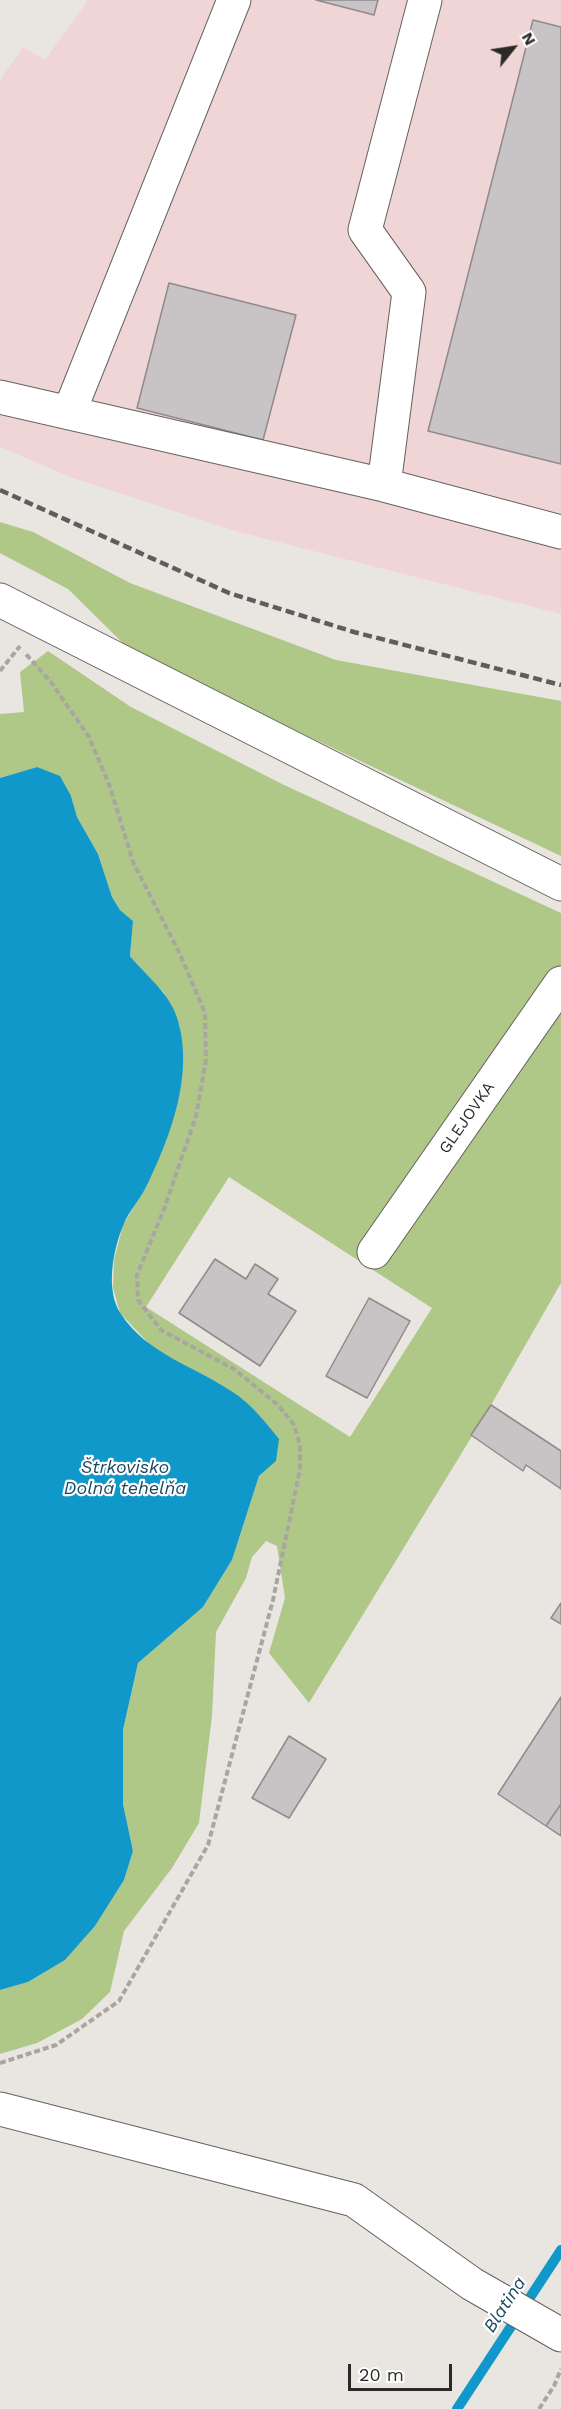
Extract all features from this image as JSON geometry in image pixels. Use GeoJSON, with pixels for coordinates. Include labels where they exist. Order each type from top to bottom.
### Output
{"type":"FeatureCollection","features":[{"type":"Feature","properties":{"kind":"street"},"geometry":{"type":"LineString","coordinates":[[69,413],[234,0]]}},
{"type":"Feature","properties":{"kind":"street"},"geometry":{"type":"LineString","coordinates":[[384,485],[409,292],[365,230],[425,0]]}},
{"type":"Feature","properties":{"kind":"street"},"geometry":{"type":"LineString","coordinates":[[0,397],[384,485],[561,532]]}},
{"type":"Feature","properties":{"kind":"street"},"geometry":{"type":"LineString","coordinates":[[0,600],[561,884]]}},
{"type":"Feature","properties":{"kind":"street","name":"GLEJOVKA"},"geometry":{"type":"LineString","coordinates":[[374,1252],[561,983]]}},
{"type":"Feature","properties":{"kind":"street"},"geometry":{"type":"LineString","coordinates":[[0,2109],[354,2200],[472,2284],[555,2331]]}},
{"type":"Feature","properties":{"kind":"path"},"geometry":{"type":"LineString","coordinates":[[0,2063],[56,2044],[119,2001],[208,1845],[273,1600],[300,1469],[300,1445],[294,1425],[278,1405],[234,1370],[161,1330],[138,1300],[137,1275],[164,1209],[196,1116],[206,1060],[205,1013],[180,954],[133,862],[110,787],[89,736],[51,682],[20,647]]}},
{"type":"Feature","properties":{"kind":"path"},"geometry":{"type":"LineString","coordinates":[[539,2409],[554,2386],[561,2368]]}},
{"type":"Feature","properties":{"kind":"shaded area"},"geometry":{"type":"Polygon","coordinates":[[[88,0],[561,0],[561,614],[235,531],[70,477],[0,447],[0,80],[23,47],[45,60],[88,0]]]}},
{"type":"Feature","properties":{"kind":"green space"},"geometry":{"type":"Polygon","coordinates":[[[0,522],[33,532],[130,583],[336,660],[561,701],[561,856],[134,654],[68,589],[0,553],[0,522]]]}},
{"type":"Feature","properties":{"kind":"green space"},"geometry":{"type":"Polygon","coordinates":[[[48,651],[131,707],[282,784],[561,913],[561,1283],[491,1405],[309,1703],[269,1653],[285,1598],[277,1546],[266,1541],[252,1557],[246,1578],[216,1632],[212,1716],[199,1823],[172,1868],[124,1931],[110,1992],[82,2019],[37,2043],[0,2054],[0,1990],[28,1982],[65,1960],[95,1926],[124,1880],[133,1851],[123,1804],[123,1730],[138,1663],[203,1607],[232,1560],[259,1476],[276,1461],[189,1370],[151,1346],[120,1313],[113,1288],[114,1260],[123,1225],[146,1187],[165,994],[130,956],[133,921],[120,910],[112,897],[98,854],[77,817],[71,796],[37,767],[0,778],[0,714],[24,712],[20,672],[48,651]],[[229,1177],[146,1307],[350,1437],[432,1308],[229,1177]]]}},
{"type":"Feature","properties":{"kind":"water","name":"Štrkovisko Dolná tehelňa"},"geometry":{"type":"Polygon","coordinates":[[[37,767],[60,776],[71,796],[77,817],[98,854],[112,897],[120,910],[133,921],[130,956],[170,1002],[178,1021],[182,1042],[181,1084],[171,1127],[146,1187],[125,1221],[116,1247],[112,1282],[116,1305],[132,1328],[144,1339],[245,1401],[279,1439],[276,1461],[259,1476],[232,1560],[203,1607],[138,1663],[123,1730],[123,1804],[133,1851],[124,1880],[95,1926],[65,1960],[28,1982],[0,1990],[0,778],[37,767]]]}},
{"type":"Feature","properties":{"kind":"building"},"geometry":{"type":"Polygon","coordinates":[[[316,0],[378,0],[374,15],[316,0]]]}},
{"type":"Feature","properties":{"kind":"building"},"geometry":{"type":"Polygon","coordinates":[[[533,20],[561,27],[561,464],[428,431],[533,20]]]}},
{"type":"Feature","properties":{"kind":"building"},"geometry":{"type":"Polygon","coordinates":[[[169,283],[296,315],[263,440],[137,408],[169,283]]]}},
{"type":"Feature","properties":{"kind":"building"},"geometry":{"type":"Polygon","coordinates":[[[215,1259],[246,1279],[255,1264],[278,1279],[268,1294],[296,1311],[260,1366],[179,1313],[215,1259]]]}},
{"type":"Feature","properties":{"kind":"building"},"geometry":{"type":"Polygon","coordinates":[[[369,1298],[410,1321],[367,1398],[326,1376],[369,1298]]]}},
{"type":"Feature","properties":{"kind":"building"},"geometry":{"type":"Polygon","coordinates":[[[491,1405],[561,1451],[561,1489],[526,1465],[523,1471],[471,1435],[491,1405]]]}},
{"type":"Feature","properties":{"kind":"building"},"geometry":{"type":"Polygon","coordinates":[[[561,1603],[561,1624],[551,1618],[561,1603]]]}},
{"type":"Feature","properties":{"kind":"building"},"geometry":{"type":"Polygon","coordinates":[[[561,1697],[561,1804],[546,1826],[498,1794],[561,1697]]]}},
{"type":"Feature","properties":{"kind":"building"},"geometry":{"type":"Polygon","coordinates":[[[289,1736],[326,1759],[289,1818],[252,1798],[289,1736]]]}},
{"type":"Feature","properties":{"kind":"building"},"geometry":{"type":"Polygon","coordinates":[[[561,1804],[561,1836],[546,1826],[561,1804]]]}},
{"type":"Feature","properties":{"kind":"waterway","name":"Blatina"},"geometry":{"type":"LineString","coordinates":[[457,2409],[561,2250]]}},
{"type":"Feature","properties":{"kind":"railway"},"geometry":{"type":"LineString","coordinates":[[0,490],[229,593],[354,632],[561,685]]}}]}
